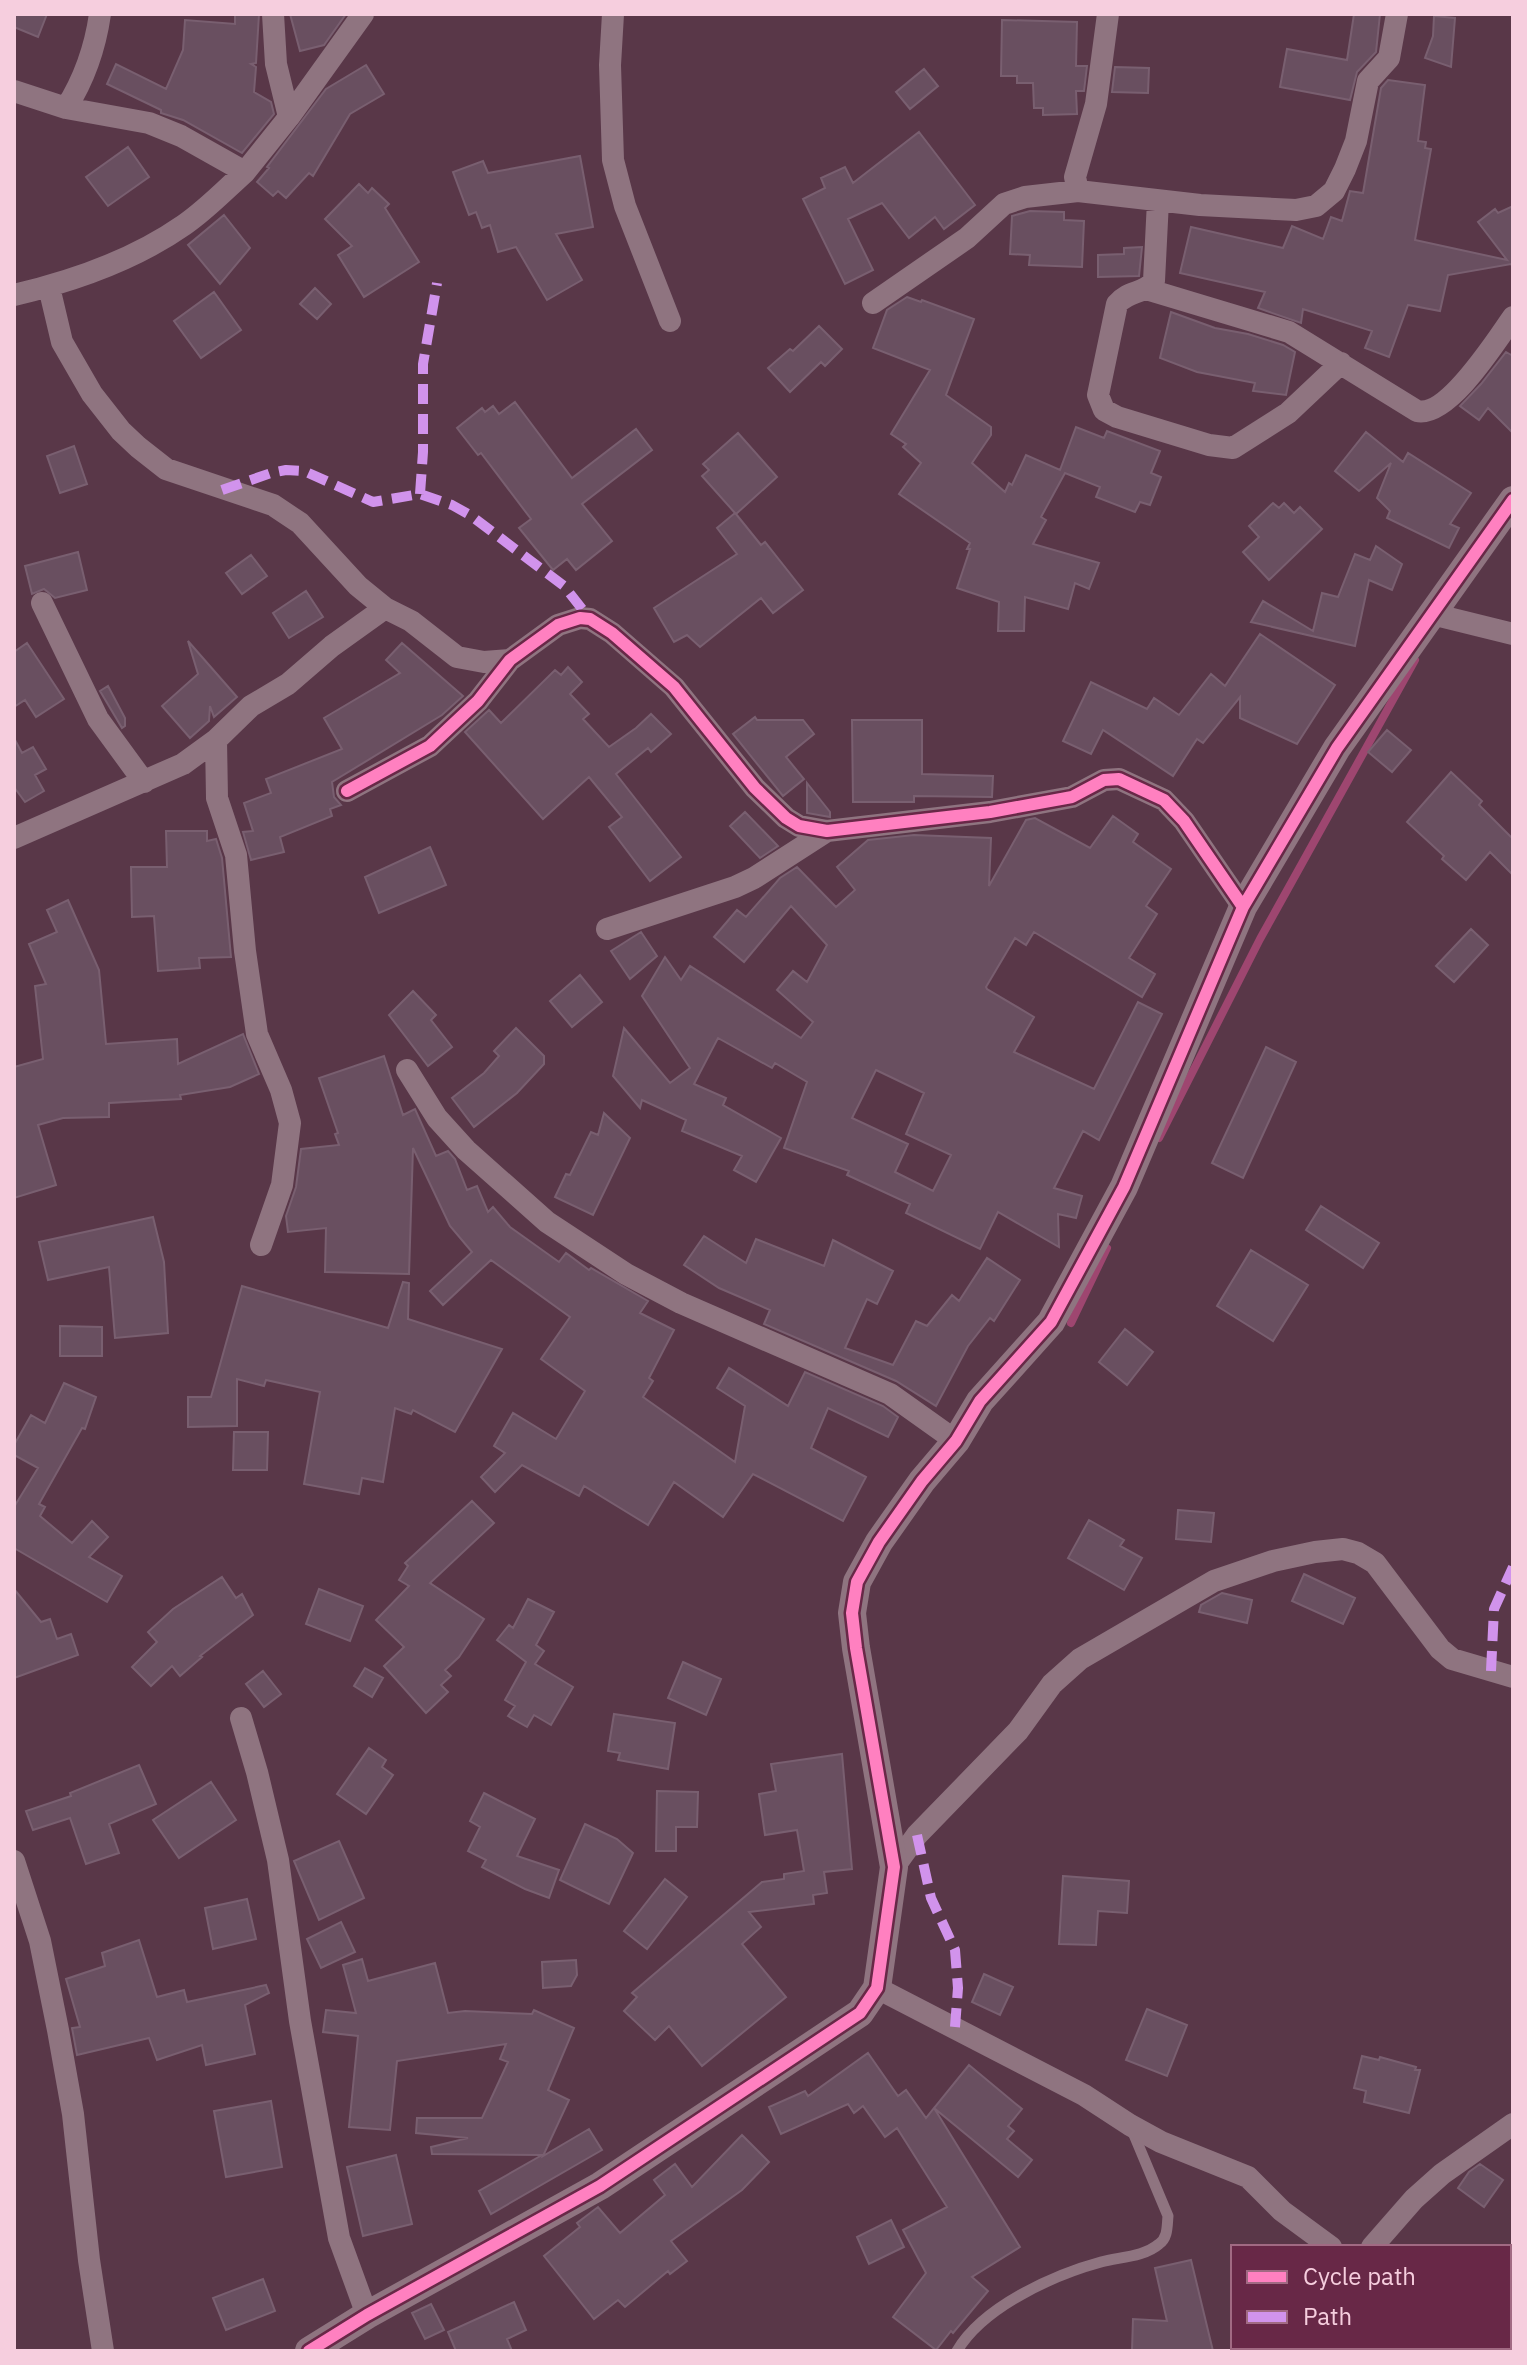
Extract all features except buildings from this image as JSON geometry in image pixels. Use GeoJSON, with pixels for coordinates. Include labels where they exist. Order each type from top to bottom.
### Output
{"type":"FeatureCollection","features":[{"type":"Feature","properties":{"kind":"street"},"geometry":{"type":"LineString","coordinates":[[66,108],[78,89],[95,47],[100,14]]}},
{"type":"Feature","properties":{"kind":"street"},"geometry":{"type":"LineString","coordinates":[[273,14],[276,64],[289,117]]}},
{"type":"Feature","properties":{"kind":"street"},"geometry":{"type":"LineString","coordinates":[[14,295],[49,287],[126,259],[185,225],[245,172],[363,14]]}},
{"type":"Feature","properties":{"kind":"street"},"geometry":{"type":"LineString","coordinates":[[613,14],[610,65],[613,160],[625,206],[670,321]]}},
{"type":"Feature","properties":{"kind":"street"},"geometry":{"type":"LineString","coordinates":[[1078,191],[1075,177],[1096,104],[1108,14]]}},
{"type":"Feature","properties":{"kind":"street"},"geometry":{"type":"LineString","coordinates":[[873,303],[967,238],[1004,204],[1025,197],[1078,191],[1158,201],[1296,210],[1316,206],[1334,191],[1345,169],[1356,141],[1368,81],[1389,58],[1397,14]]}},
{"type":"Feature","properties":{"kind":"street"},"geometry":{"type":"LineString","coordinates":[[14,91],[66,108],[149,123],[181,136],[245,172]]}},
{"type":"Feature","properties":{"kind":"street"},"geometry":{"type":"LineString","coordinates":[[1158,201],[1153,285],[1131,292],[1117,304],[1098,398],[1104,410],[1117,417],[1209,445],[1233,448],[1288,413],[1341,363]]}},
{"type":"Feature","properties":{"kind":"street"},"geometry":{"type":"LineString","coordinates":[[49,287],[62,342],[92,394],[121,431],[166,469],[273,505],[300,523],[358,586],[385,608],[411,621],[457,657],[484,662],[510,660]]}},
{"type":"Feature","properties":{"kind":"street"},"geometry":{"type":"LineString","coordinates":[[1146,289],[1289,332],[1425,413],[1444,403],[1480,363],[1513,317]]}},
{"type":"Feature","properties":{"kind":"street"},"geometry":{"type":"LineString","coordinates":[[309,2351],[367,2315],[600,2186],[860,2013],[877,1988],[894,1867],[856,1648],[852,1613],[857,1582],[879,1542],[922,1481],[956,1441],[980,1401],[1051,1322],[1124,1187],[1243,907],[1337,748],[1513,500]]}},
{"type":"Feature","properties":{"kind":"street"},"geometry":{"type":"LineString","coordinates":[[42,603],[98,719],[144,782]]}},
{"type":"Feature","properties":{"kind":"street"},"geometry":{"type":"LineString","coordinates":[[14,838],[183,764],[216,740],[251,706],[288,684],[332,646],[385,608]]}},
{"type":"Feature","properties":{"kind":"street"},"geometry":{"type":"LineString","coordinates":[[1432,614],[1513,634]]}},
{"type":"Feature","properties":{"kind":"street"},"geometry":{"type":"LineString","coordinates":[[347,791],[430,746],[478,701],[510,660],[569,620],[590,619],[636,651],[674,687],[755,788],[786,818],[811,830],[827,831],[990,812],[1051,802],[1080,794],[1104,780],[1119,779],[1164,800],[1184,821],[1243,907]]}},
{"type":"Feature","properties":{"kind":"street"},"geometry":{"type":"LineString","coordinates":[[216,740],[217,798],[236,855],[257,1034],[281,1090],[290,1123],[282,1185],[261,1245]]}},
{"type":"Feature","properties":{"kind":"street"},"geometry":{"type":"LineString","coordinates":[[607,929],[735,887],[827,831]]}},
{"type":"Feature","properties":{"kind":"street"},"geometry":{"type":"LineString","coordinates":[[407,1070],[437,1118],[456,1139],[547,1222],[626,1274],[681,1303],[890,1394],[956,1441]]}},
{"type":"Feature","properties":{"kind":"street"},"geometry":{"type":"LineString","coordinates":[[894,1867],[917,1835],[1018,1731],[1052,1684],[1080,1659],[1214,1581],[1273,1561],[1329,1550],[1343,1549],[1358,1553],[1375,1563],[1440,1649],[1452,1659],[1513,1677]]}},
{"type":"Feature","properties":{"kind":"street"},"geometry":{"type":"LineString","coordinates":[[241,1718],[278,1860],[300,2021],[339,2238],[367,2315]]}},
{"type":"Feature","properties":{"kind":"street"},"geometry":{"type":"LineString","coordinates":[[14,1861],[40,1941],[58,2030],[73,2114],[89,2260],[103,2351]]}},
{"type":"Feature","properties":{"kind":"street"},"geometry":{"type":"LineString","coordinates":[[877,1988],[1084,2095],[1161,2142],[1248,2177],[1282,2211],[1328,2245]]}},
{"type":"Feature","properties":{"kind":"street"},"geometry":{"type":"LineString","coordinates":[[1374,2245],[1414,2199],[1442,2174],[1513,2124]]}},
{"type":"Feature","properties":{"kind":"lane"},"geometry":{"type":"LineString","coordinates":[[957,2351],[981,2322],[1035,2287],[1075,2269],[1145,2252],[1160,2244],[1167,2230],[1168,2216],[1130,2125]]}},
{"type":"Feature","properties":{"kind":"waterway"},"geometry":{"type":"LineString","coordinates":[[1159,1138],[1260,939],[1415,660]]}},
{"type":"Feature","properties":{"kind":"waterway"},"geometry":{"type":"LineString","coordinates":[[1071,1323],[1107,1248]]}},
{"type":"Feature","properties":{"kind":"marked path"},"geometry":{"type":"LineString","coordinates":[[420,494],[423,364],[437,283]]}},
{"type":"Feature","properties":{"kind":"marked path"},"geometry":{"type":"LineString","coordinates":[[222,490],[271,473],[304,471],[373,502],[420,494],[452,505],[470,515],[564,586],[590,619]]}},
{"type":"Feature","properties":{"kind":"marked path"},"geometry":{"type":"LineString","coordinates":[[1491,1671],[1494,1609],[1513,1567]]}},
{"type":"Feature","properties":{"kind":"marked path"},"geometry":{"type":"LineString","coordinates":[[917,1835],[931,1898],[955,1950],[958,1988],[955,2027]]}},
{"type":"Feature","properties":{"kind":"cycle path"},"geometry":{"type":"LineString","coordinates":[[309,2351],[367,2315],[600,2186],[860,2013],[877,1988],[894,1867],[856,1648],[852,1613],[857,1582],[879,1542],[922,1481],[956,1441],[980,1401],[1051,1322],[1124,1187],[1243,907],[1337,748],[1513,500]]}},
{"type":"Feature","properties":{"kind":"cycle path"},"geometry":{"type":"LineString","coordinates":[[347,791],[430,746],[478,701],[510,660],[558,625],[580,618],[590,619],[612,633],[674,687],[755,788],[786,818],[799,826],[827,831],[990,812],[1072,797],[1104,780],[1119,779],[1164,800],[1184,821],[1243,907]]}}]}
